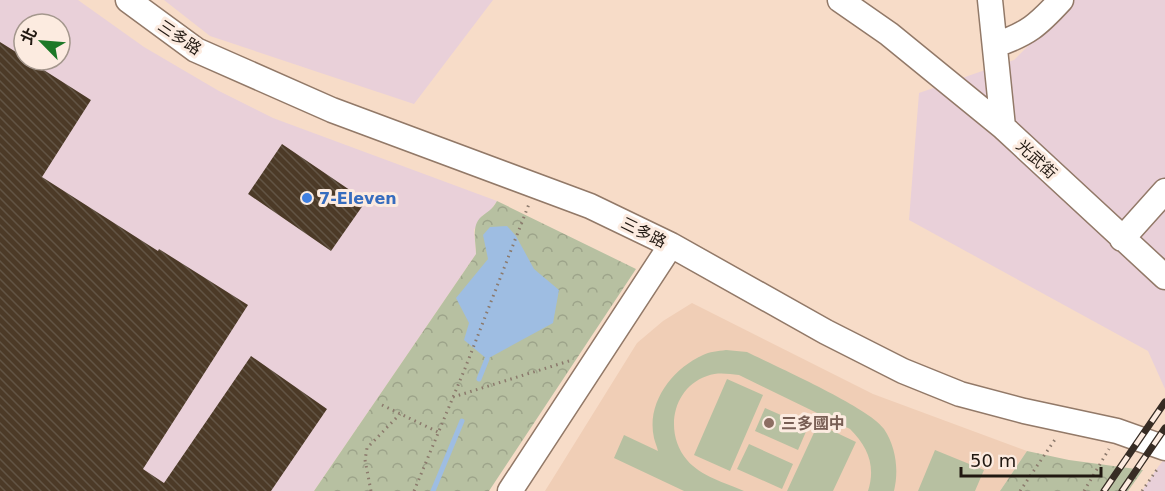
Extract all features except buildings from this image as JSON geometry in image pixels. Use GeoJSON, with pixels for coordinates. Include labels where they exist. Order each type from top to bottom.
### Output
{"type":"FeatureCollection","features":[{"type":"Feature","properties":{"kind":"street","name":"三多路"},"geometry":{"type":"LineString","coordinates":[[128,0],[196,51],[332,110],[590,206],[671,245],[826,332],[903,371],[960,394],[1024,411],[1117,430],[1162,458]]}},
{"type":"Feature","properties":{"kind":"street"},"geometry":{"type":"LineString","coordinates":[[840,0],[889,34],[1003,127]]}},
{"type":"Feature","properties":{"kind":"street","name":"光武街"},"geometry":{"type":"LineString","coordinates":[[990,0],[1003,127],[1165,277]]}},
{"type":"Feature","properties":{"kind":"street"},"geometry":{"type":"LineString","coordinates":[[995,45],[1019,37],[1040,23],[1061,0]]}},
{"type":"Feature","properties":{"kind":"street"},"geometry":{"type":"LineString","coordinates":[[1122,239],[1165,190]]}},
{"type":"Feature","properties":{"kind":"street"},"geometry":{"type":"LineString","coordinates":[[510,491],[671,245]]}},
{"type":"Feature","properties":{"kind":"path"},"geometry":{"type":"LineString","coordinates":[[414,491],[530,202]]}},
{"type":"Feature","properties":{"kind":"path"},"geometry":{"type":"LineString","coordinates":[[453,397],[570,360]]}},
{"type":"Feature","properties":{"kind":"path"},"geometry":{"type":"LineString","coordinates":[[382,405],[438,432]]}},
{"type":"Feature","properties":{"kind":"path"},"geometry":{"type":"LineString","coordinates":[[371,491],[365,460],[367,447],[400,414]]}},
{"type":"Feature","properties":{"kind":"path"},"geometry":{"type":"LineString","coordinates":[[1020,491],[1057,437]]}},
{"type":"Feature","properties":{"kind":"path"},"geometry":{"type":"LineString","coordinates":[[1084,491],[1110,448]]}},
{"type":"Feature","properties":{"kind":"path"},"geometry":{"type":"LineString","coordinates":[[1142,491],[1162,458]]}},
{"type":"Feature","properties":{"kind":"shaded area"},"geometry":{"type":"Polygon","coordinates":[[[0,0],[78,0],[144,47],[219,91],[273,118],[497,201],[490,211],[482,216],[474,230],[476,254],[314,491],[0,491],[0,0]]]}},
{"type":"Feature","properties":{"kind":"shaded area"},"geometry":{"type":"Polygon","coordinates":[[[164,0],[493,0],[414,104],[210,36],[164,0]]]}},
{"type":"Feature","properties":{"kind":"shaded area"},"geometry":{"type":"Polygon","coordinates":[[[1074,0],[1165,0],[1165,389],[1148,351],[909,220],[919,93],[1014,60],[1074,0]]]}},
{"type":"Feature","properties":{"kind":"shaded area","name":"三多國中"},"geometry":{"type":"Polygon","coordinates":[[[692,303],[873,394],[1027,451],[1000,491],[545,491],[637,343],[663,321],[692,303]]]}},
{"type":"Feature","properties":{"kind":"shaded area"},"geometry":{"type":"Polygon","coordinates":[[[1165,458],[1165,491],[1142,491],[1158,467],[1165,458]]]}},
{"type":"Feature","properties":{"kind":"green space"},"geometry":{"type":"Polygon","coordinates":[[[497,201],[636,269],[489,491],[314,491],[476,254],[476,225],[497,201]]]}},
{"type":"Feature","properties":{"kind":"green space"},"geometry":{"type":"Polygon","coordinates":[[[726,350],[747,352],[842,399],[875,420],[884,429],[894,451],[896,475],[894,491],[868,491],[871,473],[869,457],[862,443],[850,429],[739,375],[715,374],[695,382],[679,401],[674,425],[680,449],[692,466],[714,479],[744,491],[684,491],[614,458],[624,435],[658,451],[654,438],[654,412],[664,389],[681,369],[692,361],[708,353],[726,350]]]}},
{"type":"Feature","properties":{"kind":"green space"},"geometry":{"type":"Polygon","coordinates":[[[727,379],[763,395],[730,471],[694,455],[727,379]]]}},
{"type":"Feature","properties":{"kind":"green space"},"geometry":{"type":"Polygon","coordinates":[[[765,408],[808,427],[798,450],[755,431],[765,408]]]}},
{"type":"Feature","properties":{"kind":"green space"},"geometry":{"type":"Polygon","coordinates":[[[818,424],[856,442],[833,491],[787,491],[818,424]]]}},
{"type":"Feature","properties":{"kind":"green space"},"geometry":{"type":"Polygon","coordinates":[[[749,444],[793,464],[782,489],[737,469],[749,444]]]}},
{"type":"Feature","properties":{"kind":"green space"},"geometry":{"type":"Polygon","coordinates":[[[935,450],[984,470],[975,491],[918,491],[935,450]]]}},
{"type":"Feature","properties":{"kind":"green space"},"geometry":{"type":"Polygon","coordinates":[[[1027,451],[1069,460],[1143,470],[1128,491],[1000,491],[1027,451]]]}},
{"type":"Feature","properties":{"kind":"water"},"geometry":{"type":"Polygon","coordinates":[[[507,226],[516,236],[534,269],[559,290],[553,323],[487,359],[464,340],[469,323],[456,298],[488,259],[483,235],[490,227],[507,226]]]}},
{"type":"Feature","properties":{"kind":"waterway"},"geometry":{"type":"LineString","coordinates":[[479,379],[487,359]]}},
{"type":"Feature","properties":{"kind":"waterway"},"geometry":{"type":"LineString","coordinates":[[433,491],[462,421]]}},
{"type":"Feature","properties":{"kind":"railway"},"geometry":{"type":"LineString","coordinates":[[1104,491],[1165,402]]}},
{"type":"Feature","properties":{"kind":"railway"},"geometry":{"type":"LineString","coordinates":[[1122,491],[1165,428]]}},
{"type":"Feature","properties":{"kind":"place","name":"7-Eleven"},"geometry":{"type":"Point","coordinates":[307,198]}},
{"type":"Feature","properties":{"kind":"place","name":"三多國中"},"geometry":{"type":"Point","coordinates":[769,423]}}]}
